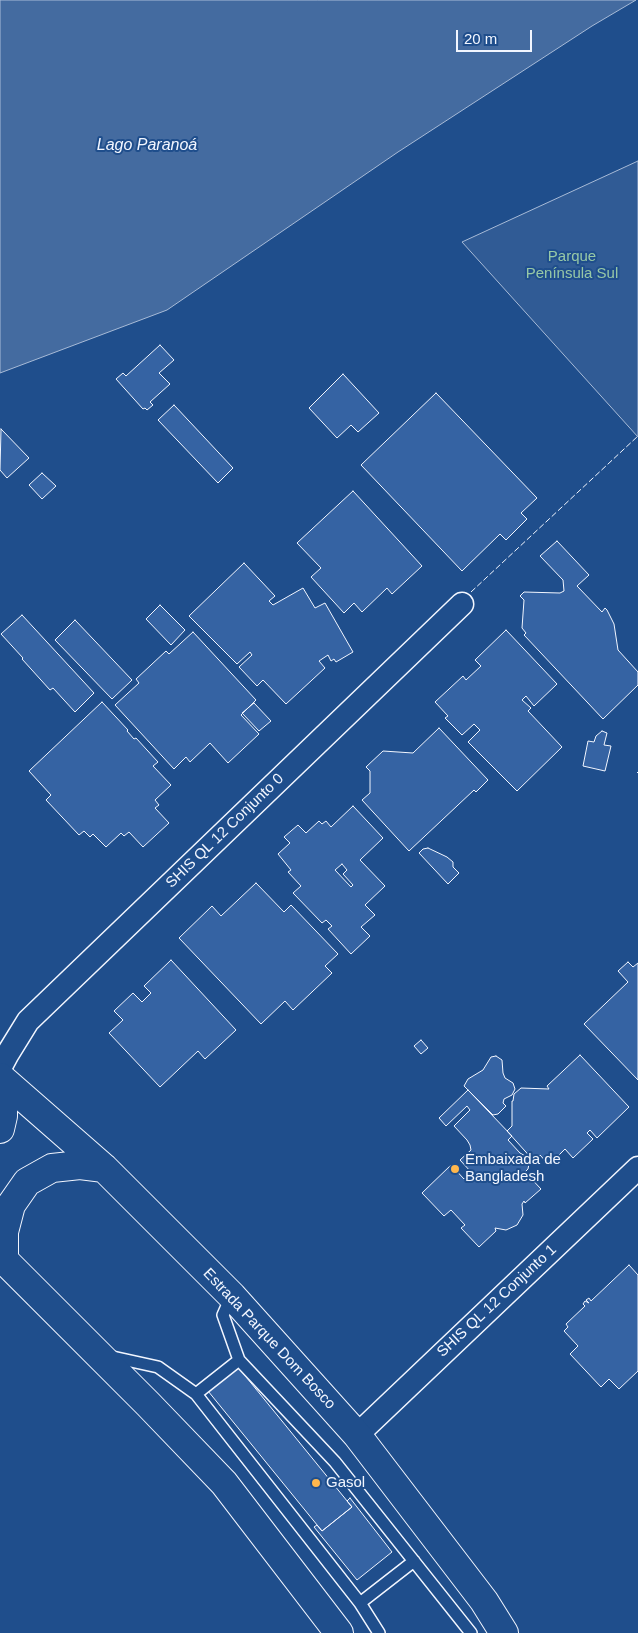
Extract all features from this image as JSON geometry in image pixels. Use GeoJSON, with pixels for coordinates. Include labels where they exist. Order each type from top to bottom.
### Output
{"type":"FeatureCollection","features":[{"type":"Feature","properties":{"kind":"main road","name":"Estrada Parque Dom Bosco"},"geometry":{"type":"LineString","coordinates":[[0,1077],[104,1168],[232,1296],[357,1435],[484,1601],[504,1633]]}},
{"type":"Feature","properties":{"kind":"main road"},"geometry":{"type":"LineString","coordinates":[[0,1085],[4,1098],[0,1129]]}},
{"type":"Feature","properties":{"kind":"main road"},"geometry":{"type":"LineString","coordinates":[[104,1168],[80,1165],[52,1168],[27,1182],[11,1205],[4,1232],[2,1258],[99,1354],[224,1483],[339,1633]]}},
{"type":"Feature","properties":{"kind":"street","name":"SHIS QL 12 Conjunto 0"},"geometry":{"type":"LineString","coordinates":[[0,1068],[28,1021],[462,604]]}},
{"type":"Feature","properties":{"kind":"street","name":"SHIS QL 12 Conjunto 1"},"geometry":{"type":"LineString","coordinates":[[357,1435],[638,1168]]}},
{"type":"Feature","properties":{"kind":"lane"},"geometry":{"type":"LineString","coordinates":[[232,1296],[223,1315],[239,1360],[335,1462],[471,1633]]}},
{"type":"Feature","properties":{"kind":"lane"},"geometry":{"type":"LineString","coordinates":[[99,1354],[158,1367],[196,1394],[360,1602],[379,1633]]}},
{"type":"Feature","properties":{"kind":"lane"},"geometry":{"type":"LineString","coordinates":[[196,1394],[239,1360]]}},
{"type":"Feature","properties":{"kind":"lane"},"geometry":{"type":"LineString","coordinates":[[360,1602],[414,1561]]}},
{"type":"Feature","properties":{"kind":"shaded area","name":"Parque Península Sul"},"geometry":{"type":"Polygon","coordinates":[[[638,161],[638,437],[462,242],[638,161]]]}},
{"type":"Feature","properties":{"kind":"water","name":"Lago Paranoá"},"geometry":{"type":"Polygon","coordinates":[[[0,0],[636,0],[592,26],[398,152],[167,310],[0,373],[0,0]]]}},
{"type":"Feature","properties":{"kind":"building"},"geometry":{"type":"Polygon","coordinates":[[[160,345],[174,360],[159,373],[170,384],[150,402],[153,405],[147,410],[143,409],[116,379],[123,373],[126,376],[160,345]]]}},
{"type":"Feature","properties":{"kind":"building"},"geometry":{"type":"Polygon","coordinates":[[[343,374],[379,413],[358,432],[351,425],[337,438],[309,408],[343,374]]]}},
{"type":"Feature","properties":{"kind":"building"},"geometry":{"type":"Polygon","coordinates":[[[436,393],[537,498],[521,513],[527,519],[506,540],[500,534],[462,571],[361,465],[436,393]]]}},
{"type":"Feature","properties":{"kind":"building"},"geometry":{"type":"Polygon","coordinates":[[[174,405],[233,468],[218,483],[158,420],[174,405]]]}},
{"type":"Feature","properties":{"kind":"building"},"geometry":{"type":"Polygon","coordinates":[[[1,429],[29,458],[7,478],[0,470],[1,429]]]}},
{"type":"Feature","properties":{"kind":"building"},"geometry":{"type":"Polygon","coordinates":[[[42,473],[56,486],[42,499],[29,485],[42,473]]]}},
{"type":"Feature","properties":{"kind":"building"},"geometry":{"type":"Polygon","coordinates":[[[353,491],[422,566],[392,594],[387,588],[362,612],[354,603],[344,613],[311,577],[321,568],[297,543],[353,491]]]}},
{"type":"Feature","properties":{"kind":"building"},"geometry":{"type":"Polygon","coordinates":[[[557,541],[589,575],[577,586],[602,612],[605,608],[607,610],[614,624],[618,650],[638,672],[638,685],[603,719],[524,635],[526,633],[522,628],[524,600],[520,596],[524,592],[560,593],[564,591],[563,580],[540,556],[557,541]]]}},
{"type":"Feature","properties":{"kind":"building"},"geometry":{"type":"Polygon","coordinates":[[[244,563],[275,596],[269,601],[273,605],[303,588],[315,608],[325,603],[353,652],[336,662],[334,659],[331,661],[328,655],[319,661],[325,668],[286,704],[263,680],[257,686],[239,667],[252,655],[250,652],[237,664],[189,616],[244,563]]]}},
{"type":"Feature","properties":{"kind":"building"},"geometry":{"type":"Polygon","coordinates":[[[160,605],[185,630],[171,645],[146,619],[160,605]]]}},
{"type":"Feature","properties":{"kind":"building"},"geometry":{"type":"Polygon","coordinates":[[[22,615],[94,693],[75,712],[53,688],[50,690],[1,634],[22,615]]]}},
{"type":"Feature","properties":{"kind":"building"},"geometry":{"type":"Polygon","coordinates":[[[75,620],[132,680],[112,699],[55,640],[75,620]]]}},
{"type":"Feature","properties":{"kind":"building"},"geometry":{"type":"Polygon","coordinates":[[[506,630],[557,684],[534,706],[526,696],[522,700],[531,708],[528,711],[562,747],[517,791],[468,742],[480,730],[474,724],[462,735],[445,718],[448,716],[435,702],[463,676],[466,680],[481,666],[475,660],[506,630]]]}},
{"type":"Feature","properties":{"kind":"building"},"geometry":{"type":"Polygon","coordinates":[[[193,632],[256,700],[241,715],[259,734],[228,763],[210,743],[190,762],[186,757],[174,769],[115,705],[139,683],[136,679],[166,651],[169,654],[193,632]]]}},
{"type":"Feature","properties":{"kind":"building"},"geometry":{"type":"Polygon","coordinates":[[[102,702],[134,739],[136,738],[158,762],[153,766],[171,785],[155,800],[159,805],[155,808],[169,823],[143,847],[129,832],[124,836],[121,833],[106,847],[93,834],[90,837],[84,831],[79,835],[46,800],[51,795],[29,771],[102,702]]]}},
{"type":"Feature","properties":{"kind":"building"},"geometry":{"type":"Polygon","coordinates":[[[254,703],[271,721],[259,731],[242,713],[254,703]]]}},
{"type":"Feature","properties":{"kind":"building"},"geometry":{"type":"Polygon","coordinates":[[[439,728],[488,780],[476,792],[474,790],[409,851],[362,800],[370,793],[370,771],[366,767],[383,751],[413,753],[439,728]]]}},
{"type":"Feature","properties":{"kind":"building"},"geometry":{"type":"Polygon","coordinates":[[[602,731],[607,733],[604,745],[611,746],[605,771],[583,766],[588,741],[594,742],[596,736],[602,731]]]}},
{"type":"Feature","properties":{"kind":"building"},"geometry":{"type":"Polygon","coordinates":[[[353,806],[383,838],[360,860],[385,886],[365,905],[375,915],[361,927],[370,936],[351,954],[328,929],[332,926],[326,920],[322,923],[293,893],[301,886],[288,872],[291,870],[278,854],[290,843],[284,837],[298,825],[306,833],[319,821],[322,824],[326,821],[331,827],[353,806]],[[342,864],[335,870],[351,887],[353,885],[343,874],[347,870],[342,864]]]}},
{"type":"Feature","properties":{"kind":"building"},"geometry":{"type":"Polygon","coordinates":[[[428,848],[453,862],[453,867],[459,873],[448,884],[419,853],[423,849],[428,848]]]}},
{"type":"Feature","properties":{"kind":"building"},"geometry":{"type":"Polygon","coordinates":[[[256,883],[284,912],[291,905],[338,954],[325,966],[332,973],[293,1010],[285,1001],[261,1024],[179,938],[212,906],[221,916],[256,883]]]}},
{"type":"Feature","properties":{"kind":"building"},"geometry":{"type":"Polygon","coordinates":[[[171,960],[236,1030],[205,1059],[198,1051],[160,1087],[109,1033],[123,1020],[114,1011],[133,993],[142,1002],[151,993],[144,986],[171,960]]]}},
{"type":"Feature","properties":{"kind":"building"},"geometry":{"type":"Polygon","coordinates":[[[628,962],[633,967],[638,963],[638,1080],[584,1024],[628,982],[618,971],[628,962]]]}},
{"type":"Feature","properties":{"kind":"building"},"geometry":{"type":"Polygon","coordinates":[[[421,1040],[428,1048],[421,1054],[414,1046],[421,1040]]]}},
{"type":"Feature","properties":{"kind":"building"},"geometry":{"type":"Polygon","coordinates":[[[580,1055],[629,1107],[597,1138],[590,1130],[587,1133],[593,1139],[573,1158],[565,1149],[549,1165],[540,1155],[534,1161],[507,1131],[512,1126],[512,1101],[514,1094],[521,1088],[549,1089],[547,1086],[580,1055]]]}},
{"type":"Feature","properties":{"kind":"building"},"geometry":{"type":"Polygon","coordinates":[[[496,1056],[502,1060],[505,1078],[513,1083],[515,1089],[512,1095],[504,1099],[503,1103],[506,1106],[498,1114],[493,1115],[464,1086],[468,1079],[483,1070],[491,1057],[496,1056]]]}},
{"type":"Feature","properties":{"kind":"building"},"geometry":{"type":"Polygon","coordinates":[[[468,1090],[512,1136],[508,1140],[520,1153],[527,1157],[529,1164],[525,1172],[541,1189],[522,1204],[523,1215],[517,1225],[506,1230],[495,1228],[496,1231],[479,1247],[461,1228],[465,1225],[451,1210],[444,1216],[422,1193],[451,1165],[464,1179],[471,1172],[460,1160],[471,1150],[470,1145],[454,1126],[470,1110],[467,1106],[446,1126],[439,1118],[468,1090]]]}},
{"type":"Feature","properties":{"kind":"building"},"geometry":{"type":"Polygon","coordinates":[[[629,1265],[638,1275],[638,1371],[619,1389],[609,1379],[601,1387],[570,1354],[578,1346],[564,1331],[568,1327],[566,1324],[585,1306],[583,1304],[585,1301],[589,1303],[586,1300],[589,1298],[591,1301],[629,1265]]]}},
{"type":"Feature","properties":{"kind":"building"},"geometry":{"type":"Polygon","coordinates":[[[238,1367],[352,1507],[322,1531],[208,1391],[238,1367]]]}},
{"type":"Feature","properties":{"kind":"building"},"geometry":{"type":"Polygon","coordinates":[[[350,1498],[392,1552],[357,1580],[314,1527],[317,1525],[322,1531],[352,1507],[347,1501],[350,1498]]]}},
{"type":"Feature","properties":{"kind":"fence"},"geometry":{"type":"LineString","coordinates":[[471,592],[638,436]]}},
{"type":"Feature","properties":{"kind":"place","name":"Embaixada de Bangladesh"},"geometry":{"type":"Point","coordinates":[455,1169]}},
{"type":"Feature","properties":{"kind":"place","name":"Gasol"},"geometry":{"type":"Point","coordinates":[316,1483]}}]}
